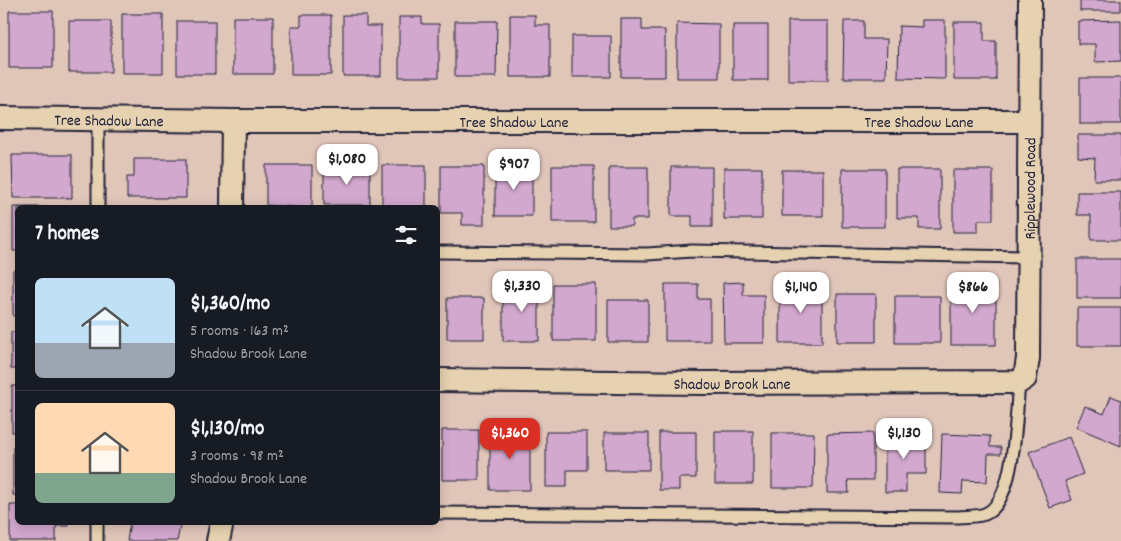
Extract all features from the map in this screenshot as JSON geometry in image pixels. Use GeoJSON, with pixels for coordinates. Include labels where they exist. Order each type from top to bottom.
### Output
{"type":"FeatureCollection","features":[{"type":"Feature","properties":{"kind":"street","name":"Ripplewood Road"},"geometry":{"type":"LineString","coordinates":[[1022,380],[1028,358],[1030,0]]}},
{"type":"Feature","properties":{"kind":"street","name":"Tree Shadow Lane"},"geometry":{"type":"LineString","coordinates":[[0,118],[232,121],[1028,121]]}},
{"type":"Feature","properties":{"kind":"street"},"geometry":{"type":"LineString","coordinates":[[232,121],[232,205]]}},
{"type":"Feature","properties":{"kind":"street","name":"Shadow Brook Lane"},"geometry":{"type":"LineString","coordinates":[[440,380],[702,383],[1022,380]]}},
{"type":"Feature","properties":{"kind":"street"},"geometry":{"type":"LineString","coordinates":[[218,541],[221,525]]}},
{"type":"Feature","properties":{"kind":"lane"},"geometry":{"type":"LineString","coordinates":[[98,119],[98,205]]}},
{"type":"Feature","properties":{"kind":"lane"},"geometry":{"type":"LineString","coordinates":[[440,252],[647,254],[692,251],[1029,257]]}},
{"type":"Feature","properties":{"kind":"lane"},"geometry":{"type":"LineString","coordinates":[[440,513],[958,517],[986,514],[999,502],[1009,478],[1022,380]]}},
{"type":"Feature","properties":{"kind":"lane"},"geometry":{"type":"LineString","coordinates":[[97,525],[97,541]]}},
{"type":"Feature","properties":{"kind":"building"},"geometry":{"type":"Polygon","coordinates":[[[1080,0],[1121,0],[1121,11],[1080,11],[1080,0]]]}},
{"type":"Feature","properties":{"kind":"building"},"geometry":{"type":"Polygon","coordinates":[[[9,11],[53,11],[53,68],[9,68],[9,11]]]}},
{"type":"Feature","properties":{"kind":"building"},"geometry":{"type":"Polygon","coordinates":[[[122,14],[163,14],[163,73],[122,73],[122,14]]]}},
{"type":"Feature","properties":{"kind":"building"},"geometry":{"type":"Polygon","coordinates":[[[301,15],[331,15],[331,75],[291,75],[291,26],[301,26],[301,15]]]}},
{"type":"Feature","properties":{"kind":"building"},"geometry":{"type":"Polygon","coordinates":[[[343,15],[366,15],[366,26],[381,26],[381,76],[343,76],[343,15]]]}},
{"type":"Feature","properties":{"kind":"building"},"geometry":{"type":"Polygon","coordinates":[[[510,15],[535,15],[535,25],[550,25],[550,77],[510,77],[510,15]]]}},
{"type":"Feature","properties":{"kind":"building"},"geometry":{"type":"Polygon","coordinates":[[[233,17],[273,17],[273,74],[233,74],[233,17]]]}},
{"type":"Feature","properties":{"kind":"building"},"geometry":{"type":"Polygon","coordinates":[[[399,17],[422,17],[422,24],[439,24],[439,77],[399,77],[399,17]]]}},
{"type":"Feature","properties":{"kind":"building"},"geometry":{"type":"Polygon","coordinates":[[[621,19],[642,19],[642,30],[665,30],[665,77],[621,77],[621,19]]]}},
{"type":"Feature","properties":{"kind":"building"},"geometry":{"type":"Polygon","coordinates":[[[922,20],[945,20],[945,79],[898,78],[899,26],[922,27],[922,20]]]}},
{"type":"Feature","properties":{"kind":"building"},"geometry":{"type":"Polygon","coordinates":[[[1121,20],[1121,61],[1095,62],[1095,44],[1078,44],[1078,21],[1121,20]]]}},
{"type":"Feature","properties":{"kind":"building"},"geometry":{"type":"Polygon","coordinates":[[[69,21],[111,21],[111,72],[69,72],[69,21]]]}},
{"type":"Feature","properties":{"kind":"building"},"geometry":{"type":"Polygon","coordinates":[[[177,21],[215,21],[215,74],[177,74],[177,21]]]}},
{"type":"Feature","properties":{"kind":"building"},"geometry":{"type":"Polygon","coordinates":[[[455,21],[497,21],[496,77],[455,77],[455,21]]]}},
{"type":"Feature","properties":{"kind":"building"},"geometry":{"type":"Polygon","coordinates":[[[788,21],[828,21],[828,80],[788,80],[788,21]]]}},
{"type":"Feature","properties":{"kind":"building"},"geometry":{"type":"Polygon","coordinates":[[[844,21],[864,21],[864,39],[887,39],[886,78],[843,78],[844,21]]]}},
{"type":"Feature","properties":{"kind":"building"},"geometry":{"type":"Polygon","coordinates":[[[954,22],[984,22],[984,41],[996,41],[996,80],[954,80],[954,22]]]}},
{"type":"Feature","properties":{"kind":"building"},"geometry":{"type":"Polygon","coordinates":[[[677,23],[719,24],[719,78],[677,78],[677,23]]]}},
{"type":"Feature","properties":{"kind":"building"},"geometry":{"type":"Polygon","coordinates":[[[733,25],[768,25],[768,80],[733,80],[733,25]]]}},
{"type":"Feature","properties":{"kind":"building"},"geometry":{"type":"Polygon","coordinates":[[[572,36],[611,36],[611,77],[572,77],[572,36]]]}},
{"type":"Feature","properties":{"kind":"building"},"geometry":{"type":"Polygon","coordinates":[[[1080,78],[1121,78],[1121,124],[1080,124],[1080,78]]]}},
{"type":"Feature","properties":{"kind":"building"},"geometry":{"type":"Polygon","coordinates":[[[1078,135],[1121,135],[1121,180],[1094,180],[1095,158],[1078,157],[1078,135]]]}},
{"type":"Feature","properties":{"kind":"building"},"geometry":{"type":"Polygon","coordinates":[[[12,155],[72,155],[72,198],[13,198],[12,155]]]}},
{"type":"Feature","properties":{"kind":"building"},"geometry":{"type":"Polygon","coordinates":[[[134,159],[186,159],[186,198],[127,198],[127,177],[134,177],[134,159]]]}},
{"type":"Feature","properties":{"kind":"building"},"geometry":{"type":"Polygon","coordinates":[[[266,165],[312,165],[312,205],[266,205],[266,165]]]}},
{"type":"Feature","properties":{"kind":"building"},"geometry":{"type":"Polygon","coordinates":[[[382,165],[426,165],[426,205],[382,205],[382,165]]]}},
{"type":"Feature","properties":{"kind":"building"},"geometry":{"type":"Polygon","coordinates":[[[441,166],[484,166],[484,225],[462,225],[462,213],[441,213],[441,166]]]}},
{"type":"Feature","properties":{"kind":"building"},"geometry":{"type":"Polygon","coordinates":[[[495,166],[532,166],[532,216],[495,216],[495,166]]]}},
{"type":"Feature","properties":{"kind":"building"},"geometry":{"type":"Polygon","coordinates":[[[552,166],[594,166],[594,222],[552,222],[552,166]]]}},
{"type":"Feature","properties":{"kind":"building"},"geometry":{"type":"Polygon","coordinates":[[[324,167],[370,167],[370,205],[324,205],[324,167]]]}},
{"type":"Feature","properties":{"kind":"building"},"geometry":{"type":"Polygon","coordinates":[[[609,167],[648,167],[648,219],[632,219],[632,226],[609,226],[609,167]]]}},
{"type":"Feature","properties":{"kind":"building"},"geometry":{"type":"Polygon","coordinates":[[[671,167],[712,167],[712,227],[692,227],[692,216],[671,216],[671,167]]]}},
{"type":"Feature","properties":{"kind":"building"},"geometry":{"type":"Polygon","coordinates":[[[724,168],[762,168],[762,219],[724,219],[724,168]]]}},
{"type":"Feature","properties":{"kind":"building"},"geometry":{"type":"Polygon","coordinates":[[[842,169],[885,169],[885,227],[842,227],[842,169]]]}},
{"type":"Feature","properties":{"kind":"building"},"geometry":{"type":"Polygon","coordinates":[[[897,169],[940,169],[940,229],[919,229],[919,218],[897,218],[897,169]]]}},
{"type":"Feature","properties":{"kind":"building"},"geometry":{"type":"Polygon","coordinates":[[[782,170],[823,170],[823,216],[782,216],[782,170]]]}},
{"type":"Feature","properties":{"kind":"building"},"geometry":{"type":"Polygon","coordinates":[[[953,170],[993,170],[993,220],[978,220],[978,232],[953,232],[953,170]]]}},
{"type":"Feature","properties":{"kind":"building"},"geometry":{"type":"Polygon","coordinates":[[[1077,192],[1121,192],[1121,240],[1091,240],[1091,215],[1077,215],[1077,192]]]}},
{"type":"Feature","properties":{"kind":"building"},"geometry":{"type":"Polygon","coordinates":[[[13,207],[15,207],[15,251],[13,251],[13,207]]]}},
{"type":"Feature","properties":{"kind":"building"},"geometry":{"type":"Polygon","coordinates":[[[1077,259],[1121,259],[1121,298],[1077,298],[1077,259]]]}},
{"type":"Feature","properties":{"kind":"building"},"geometry":{"type":"Polygon","coordinates":[[[13,270],[15,270],[15,316],[13,316],[13,270]]]}},
{"type":"Feature","properties":{"kind":"building"},"geometry":{"type":"Polygon","coordinates":[[[520,280],[539,280],[539,341],[503,341],[503,294],[520,294],[520,280]]]}},
{"type":"Feature","properties":{"kind":"building"},"geometry":{"type":"Polygon","coordinates":[[[743,282],[743,295],[764,295],[764,343],[724,343],[723,283],[743,282]]]}},
{"type":"Feature","properties":{"kind":"building"},"geometry":{"type":"Polygon","coordinates":[[[553,284],[596,284],[596,341],[553,341],[553,284]]]}},
{"type":"Feature","properties":{"kind":"building"},"geometry":{"type":"Polygon","coordinates":[[[665,284],[698,284],[698,299],[710,299],[710,341],[665,341],[665,284]]]}},
{"type":"Feature","properties":{"kind":"building"},"geometry":{"type":"Polygon","coordinates":[[[780,284],[822,284],[822,343],[780,343],[780,284]]]}},
{"type":"Feature","properties":{"kind":"building"},"geometry":{"type":"Polygon","coordinates":[[[951,284],[996,284],[996,345],[951,345],[951,284]]]}},
{"type":"Feature","properties":{"kind":"building"},"geometry":{"type":"Polygon","coordinates":[[[837,294],[876,294],[876,342],[837,342],[837,294]]]}},
{"type":"Feature","properties":{"kind":"building"},"geometry":{"type":"Polygon","coordinates":[[[895,296],[940,296],[940,343],[895,343],[895,296]]]}},
{"type":"Feature","properties":{"kind":"building"},"geometry":{"type":"Polygon","coordinates":[[[447,298],[484,298],[484,339],[447,339],[447,298]]]}},
{"type":"Feature","properties":{"kind":"building"},"geometry":{"type":"Polygon","coordinates":[[[608,300],[648,300],[648,342],[608,342],[608,300]]]}},
{"type":"Feature","properties":{"kind":"building"},"geometry":{"type":"Polygon","coordinates":[[[1077,308],[1121,308],[1121,346],[1077,346],[1077,308]]]}},
{"type":"Feature","properties":{"kind":"building"},"geometry":{"type":"Polygon","coordinates":[[[11,332],[15,332],[15,369],[11,369],[11,332]]]}},
{"type":"Feature","properties":{"kind":"building"},"geometry":{"type":"Polygon","coordinates":[[[12,386],[15,386],[15,432],[12,432],[12,386]]]}},
{"type":"Feature","properties":{"kind":"building"},"geometry":{"type":"Polygon","coordinates":[[[1111,396],[1121,400],[1121,446],[1076,427],[1085,406],[1104,414],[1111,396]]]}},
{"type":"Feature","properties":{"kind":"building"},"geometry":{"type":"Polygon","coordinates":[[[442,430],[479,430],[479,480],[442,480],[442,430]]]}},
{"type":"Feature","properties":{"kind":"building"},"geometry":{"type":"Polygon","coordinates":[[[490,430],[530,430],[530,490],[490,490],[490,430]]]}},
{"type":"Feature","properties":{"kind":"building"},"geometry":{"type":"Polygon","coordinates":[[[715,431],[753,431],[753,484],[715,484],[715,431]]]}},
{"type":"Feature","properties":{"kind":"building"},"geometry":{"type":"Polygon","coordinates":[[[546,432],[587,432],[587,470],[567,470],[567,487],[546,487],[546,432]]]}},
{"type":"Feature","properties":{"kind":"building"},"geometry":{"type":"Polygon","coordinates":[[[659,432],[696,432],[696,478],[679,478],[679,490],[659,490],[659,432]]]}},
{"type":"Feature","properties":{"kind":"building"},"geometry":{"type":"Polygon","coordinates":[[[604,433],[649,433],[649,470],[604,470],[604,433]]]}},
{"type":"Feature","properties":{"kind":"building"},"geometry":{"type":"Polygon","coordinates":[[[772,433],[814,433],[813,488],[772,488],[772,433]]]}},
{"type":"Feature","properties":{"kind":"building"},"geometry":{"type":"Polygon","coordinates":[[[873,433],[873,480],[848,480],[849,493],[827,493],[827,434],[873,433]]]}},
{"type":"Feature","properties":{"kind":"building"},"geometry":{"type":"Polygon","coordinates":[[[942,434],[990,436],[990,447],[1001,447],[1001,454],[988,454],[987,482],[963,481],[962,494],[940,493],[942,434]]]}},
{"type":"Feature","properties":{"kind":"building"},"geometry":{"type":"Polygon","coordinates":[[[885,436],[926,436],[926,474],[906,474],[906,492],[885,492],[885,436]]]}},
{"type":"Feature","properties":{"kind":"building"},"geometry":{"type":"Polygon","coordinates":[[[1069,437],[1083,474],[1065,481],[1072,500],[1050,508],[1029,452],[1069,437]]]}},
{"type":"Feature","properties":{"kind":"building"},"geometry":{"type":"Polygon","coordinates":[[[13,446],[15,446],[15,495],[13,495],[13,446]]]}},
{"type":"Feature","properties":{"kind":"building"},"geometry":{"type":"Polygon","coordinates":[[[10,505],[15,505],[15,525],[69,525],[56,526],[56,541],[10,541],[10,505]]]}},
{"type":"Feature","properties":{"kind":"building"},"geometry":{"type":"Polygon","coordinates":[[[130,525],[180,525],[177,541],[127,541],[130,525]]]}}]}
